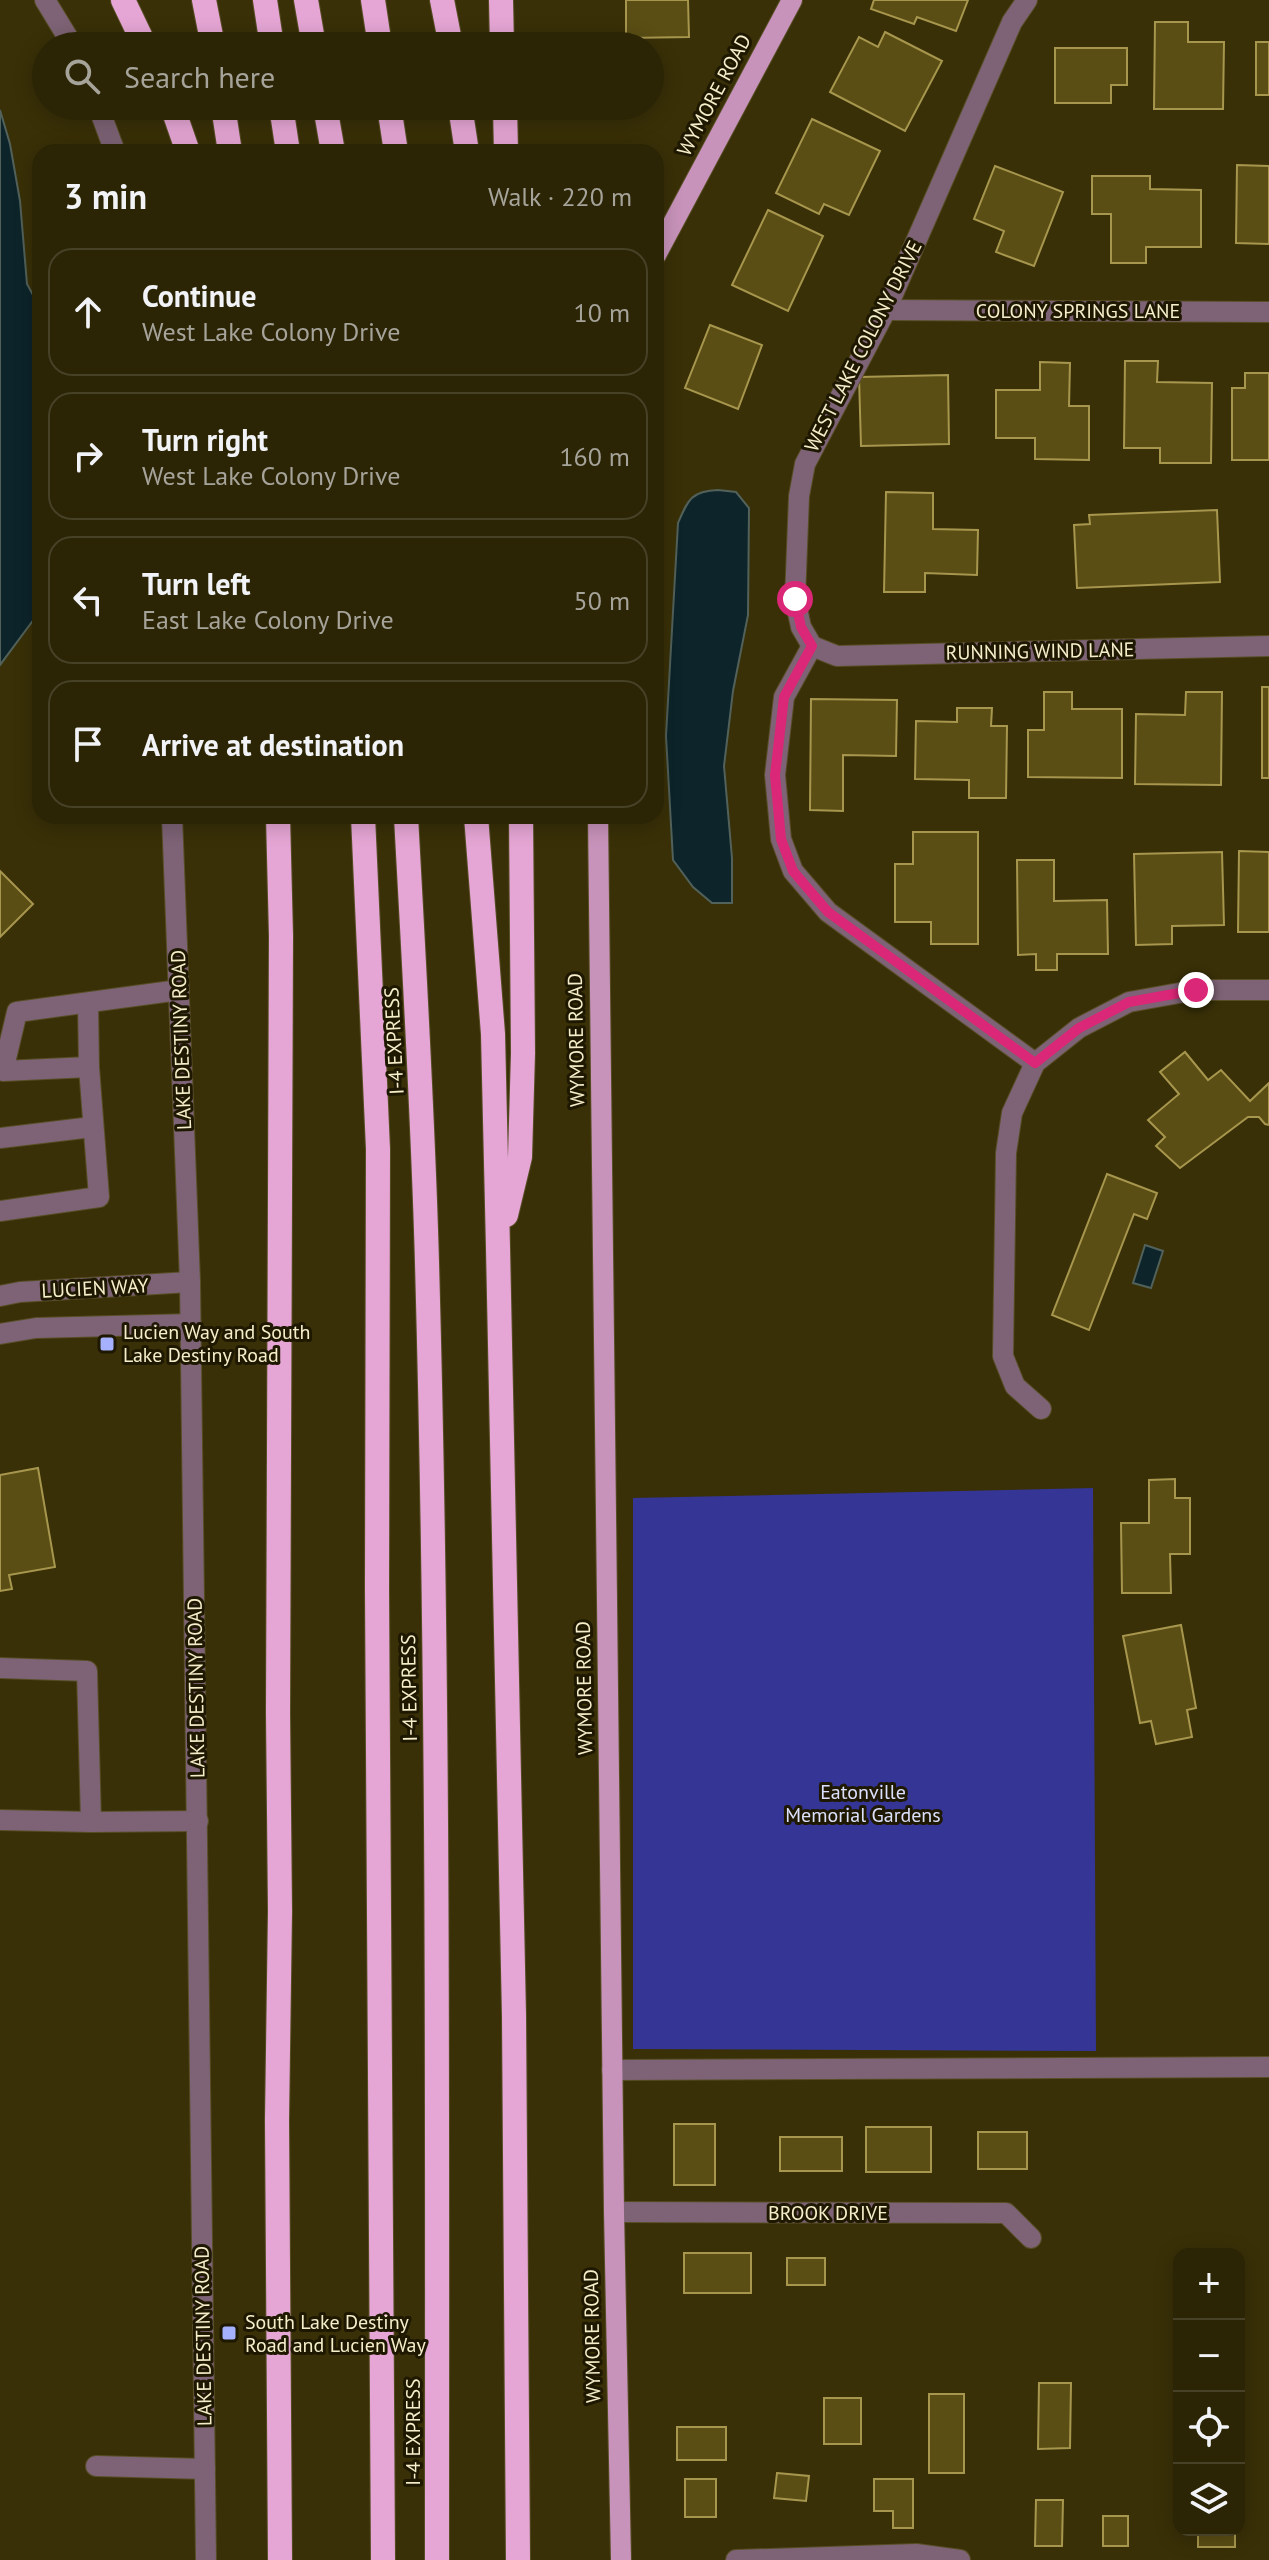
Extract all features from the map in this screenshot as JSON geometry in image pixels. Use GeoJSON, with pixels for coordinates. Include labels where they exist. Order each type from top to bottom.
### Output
{"type":"FeatureCollection","features":[{"type":"Feature","properties":{"kind":"highway"},"geometry":{"type":"LineString","coordinates":[[123,0],[138,32]]}},
{"type":"Feature","properties":{"kind":"highway"},"geometry":{"type":"LineString","coordinates":[[204,0],[210,32]]}},
{"type":"Feature","properties":{"kind":"highway"},"geometry":{"type":"LineString","coordinates":[[265,0],[270,32]]}},
{"type":"Feature","properties":{"kind":"highway"},"geometry":{"type":"LineString","coordinates":[[306,0],[312,32]]}},
{"type":"Feature","properties":{"kind":"highway"},"geometry":{"type":"LineString","coordinates":[[373,0],[378,32]]}},
{"type":"Feature","properties":{"kind":"highway"},"geometry":{"type":"LineString","coordinates":[[442,0],[448,32]]}},
{"type":"Feature","properties":{"kind":"highway"},"geometry":{"type":"LineString","coordinates":[[501,0],[502,32]]}},
{"type":"Feature","properties":{"kind":"highway"},"geometry":{"type":"LineString","coordinates":[[177,120],[185,144]]}},
{"type":"Feature","properties":{"kind":"highway"},"geometry":{"type":"LineString","coordinates":[[225,120],[229,144]]}},
{"type":"Feature","properties":{"kind":"highway"},"geometry":{"type":"LineString","coordinates":[[283,120],[287,144]]}},
{"type":"Feature","properties":{"kind":"highway"},"geometry":{"type":"LineString","coordinates":[[327,120],[332,144]]}},
{"type":"Feature","properties":{"kind":"highway"},"geometry":{"type":"LineString","coordinates":[[391,120],[395,144]]}},
{"type":"Feature","properties":{"kind":"highway"},"geometry":{"type":"LineString","coordinates":[[462,120],[466,144]]}},
{"type":"Feature","properties":{"kind":"highway"},"geometry":{"type":"LineString","coordinates":[[505,120],[506,144]]}},
{"type":"Feature","properties":{"kind":"highway"},"geometry":{"type":"LineString","coordinates":[[278,824],[281,936],[277,2106],[280,2560]]}},
{"type":"Feature","properties":{"kind":"highway","name":"I-4 EXPRESS"},"geometry":{"type":"LineString","coordinates":[[363,824],[378,1149],[377,1603],[383,2560]]}},
{"type":"Feature","properties":{"kind":"highway","name":"I-4 EXPRESS"},"geometry":{"type":"LineString","coordinates":[[406,824],[430,1389],[438,2200],[437,2560]]}},
{"type":"Feature","properties":{"kind":"highway"},"geometry":{"type":"LineString","coordinates":[[477,824],[493,1034],[514,2001],[518,2560]]}},
{"type":"Feature","properties":{"kind":"highway"},"geometry":{"type":"LineString","coordinates":[[498,1248],[520,1157],[523,1053],[521,824]]}},
{"type":"Feature","properties":{"kind":"highway"},"geometry":{"type":"LineString","coordinates":[[437,2389],[447,2433],[454,2560]]}},
{"type":"Feature","properties":{"kind":"highway"},"geometry":{"type":"LineString","coordinates":[[371,2560],[383,2456]]}},
{"type":"Feature","properties":{"kind":"main road","name":"WYMORE ROAD"},"geometry":{"type":"LineString","coordinates":[[664,240],[792,0]]}},
{"type":"Feature","properties":{"kind":"main road","name":"WYMORE ROAD"},"geometry":{"type":"LineString","coordinates":[[598,824],[612,2070],[621,2560]]}},
{"type":"Feature","properties":{"kind":"street"},"geometry":{"type":"LineString","coordinates":[[45,0],[64,32]]}},
{"type":"Feature","properties":{"kind":"street","name":"WEST LAKE COLONY DRIVE"},"geometry":{"type":"LineString","coordinates":[[812,646],[801,627],[795,599],[799,496],[805,464],[886,310],[1012,22],[1027,0]]}},
{"type":"Feature","properties":{"kind":"street"},"geometry":{"type":"LineString","coordinates":[[103,120],[112,144]]}},
{"type":"Feature","properties":{"kind":"street","name":"COLONY SPRINGS LANE"},"geometry":{"type":"LineString","coordinates":[[886,310],[1269,312]]}},
{"type":"Feature","properties":{"kind":"street"},"geometry":{"type":"LineString","coordinates":[[812,646],[784,697],[775,775],[781,839],[793,871],[828,912],[1035,1063]]}},
{"type":"Feature","properties":{"kind":"street","name":"RUNNING WIND LANE"},"geometry":{"type":"LineString","coordinates":[[812,646],[837,656],[1269,646]]}},
{"type":"Feature","properties":{"kind":"street","name":"LAKE DESTINY ROAD"},"geometry":{"type":"LineString","coordinates":[[172,824],[191,1324],[206,2560]]}},
{"type":"Feature","properties":{"kind":"street"},"geometry":{"type":"LineString","coordinates":[[89,1067],[3,1071],[8,1018],[179,990]]}},
{"type":"Feature","properties":{"kind":"street"},"geometry":{"type":"LineString","coordinates":[[1041,1409],[1015,1386],[1003,1356],[1006,1153],[1012,1113],[1035,1063],[1079,1028],[1129,1002],[1196,990],[1269,990]]}},
{"type":"Feature","properties":{"kind":"street"},"geometry":{"type":"LineString","coordinates":[[0,1211],[99,1197],[92,1127],[88,1003]]}},
{"type":"Feature","properties":{"kind":"street"},"geometry":{"type":"LineString","coordinates":[[0,1138],[92,1127]]}},
{"type":"Feature","properties":{"kind":"street","name":"LUCIEN WAY"},"geometry":{"type":"LineString","coordinates":[[0,1296],[20,1292],[190,1282]]}},
{"type":"Feature","properties":{"kind":"street","name":"LUCIEN WAY"},"geometry":{"type":"LineString","coordinates":[[0,1334],[36,1328],[191,1324]]}},
{"type":"Feature","properties":{"kind":"street"},"geometry":{"type":"LineString","coordinates":[[0,1668],[87,1671],[91,1822]]}},
{"type":"Feature","properties":{"kind":"street"},"geometry":{"type":"LineString","coordinates":[[0,1820],[198,1821]]}},
{"type":"Feature","properties":{"kind":"street"},"geometry":{"type":"LineString","coordinates":[[612,2070],[1269,2067]]}},
{"type":"Feature","properties":{"kind":"street","name":"BROOK DRIVE"},"geometry":{"type":"LineString","coordinates":[[614,2212],[1006,2213],[1031,2238]]}},
{"type":"Feature","properties":{"kind":"street"},"geometry":{"type":"LineString","coordinates":[[96,2466],[205,2469]]}},
{"type":"Feature","properties":{"kind":"street"},"geometry":{"type":"LineString","coordinates":[[736,2560],[916,2554],[960,2560]]}},
{"type":"Feature","properties":{"kind":"green space","name":"Eatonville Memorial Gardens"},"geometry":{"type":"Polygon","coordinates":[[[1093,1488],[1096,2051],[633,2049],[633,1498],[1093,1488]]]}},
{"type":"Feature","properties":{"kind":"water"},"geometry":{"type":"Polygon","coordinates":[[[0,110],[10,144],[20,201],[27,284],[32,293],[32,622],[0,665],[0,110]]]}},
{"type":"Feature","properties":{"kind":"water"},"geometry":{"type":"Polygon","coordinates":[[[702,492],[736,492],[749,508],[748,615],[733,691],[724,766],[732,858],[732,903],[712,903],[693,887],[673,860],[666,736],[678,523],[692,498],[702,492]]]}},
{"type":"Feature","properties":{"kind":"water"},"geometry":{"type":"Polygon","coordinates":[[[1145,1245],[1163,1251],[1151,1288],[1133,1283],[1145,1245]]]}},
{"type":"Feature","properties":{"kind":"building"},"geometry":{"type":"Polygon","coordinates":[[[626,0],[688,0],[689,37],[664,37],[664,32],[626,32],[626,0]]]}},
{"type":"Feature","properties":{"kind":"building"},"geometry":{"type":"Polygon","coordinates":[[[874,0],[968,0],[956,31],[917,17],[914,24],[871,9],[874,0]]]}},
{"type":"Feature","properties":{"kind":"building"},"geometry":{"type":"Polygon","coordinates":[[[1155,22],[1188,22],[1188,42],[1224,42],[1223,109],[1154,109],[1155,22]]]}},
{"type":"Feature","properties":{"kind":"building"},"geometry":{"type":"Polygon","coordinates":[[[885,32],[942,61],[905,131],[830,92],[859,37],[878,47],[885,32]]]}},
{"type":"Feature","properties":{"kind":"building"},"geometry":{"type":"Polygon","coordinates":[[[1256,42],[1269,42],[1269,95],[1256,95],[1256,42]]]}},
{"type":"Feature","properties":{"kind":"building"},"geometry":{"type":"Polygon","coordinates":[[[1055,48],[1127,48],[1127,85],[1111,85],[1111,103],[1055,103],[1055,48]]]}},
{"type":"Feature","properties":{"kind":"building"},"geometry":{"type":"Polygon","coordinates":[[[812,119],[880,151],[849,215],[824,204],[819,214],[776,193],[812,119]]]}},
{"type":"Feature","properties":{"kind":"building"},"geometry":{"type":"Polygon","coordinates":[[[1237,165],[1269,166],[1269,244],[1236,243],[1237,165]]]}},
{"type":"Feature","properties":{"kind":"building"},"geometry":{"type":"Polygon","coordinates":[[[995,166],[1063,192],[1034,266],[996,252],[1004,231],[974,219],[995,166]]]}},
{"type":"Feature","properties":{"kind":"building"},"geometry":{"type":"Polygon","coordinates":[[[1092,176],[1150,176],[1150,189],[1201,190],[1201,247],[1146,247],[1146,263],[1111,263],[1111,214],[1092,214],[1092,176]]]}},
{"type":"Feature","properties":{"kind":"building"},"geometry":{"type":"Polygon","coordinates":[[[768,210],[823,236],[788,311],[732,285],[768,210]]]}},
{"type":"Feature","properties":{"kind":"building"},"geometry":{"type":"Polygon","coordinates":[[[710,325],[762,345],[738,409],[685,388],[710,325]]]}},
{"type":"Feature","properties":{"kind":"building"},"geometry":{"type":"Polygon","coordinates":[[[1125,361],[1158,361],[1157,382],[1212,383],[1211,463],[1160,463],[1160,448],[1124,448],[1125,361]]]}},
{"type":"Feature","properties":{"kind":"building"},"geometry":{"type":"Polygon","coordinates":[[[1040,362],[1070,363],[1069,406],[1089,406],[1089,460],[1035,459],[1035,438],[996,438],[996,390],[1040,390],[1040,362]]]}},
{"type":"Feature","properties":{"kind":"building"},"geometry":{"type":"Polygon","coordinates":[[[1245,373],[1269,373],[1269,460],[1232,460],[1232,388],[1245,388],[1245,373]]]}},
{"type":"Feature","properties":{"kind":"building"},"geometry":{"type":"Polygon","coordinates":[[[948,375],[949,444],[861,446],[859,377],[948,375]]]}},
{"type":"Feature","properties":{"kind":"building"},"geometry":{"type":"Polygon","coordinates":[[[886,492],[933,493],[933,529],[978,530],[977,575],[925,573],[925,592],[884,592],[886,492]]]}},
{"type":"Feature","properties":{"kind":"building"},"geometry":{"type":"Polygon","coordinates":[[[1217,510],[1220,582],[1077,588],[1074,525],[1090,524],[1089,515],[1217,510]]]}},
{"type":"Feature","properties":{"kind":"building"},"geometry":{"type":"Polygon","coordinates":[[[1262,687],[1269,687],[1269,778],[1262,778],[1262,687]]]}},
{"type":"Feature","properties":{"kind":"building"},"geometry":{"type":"Polygon","coordinates":[[[1044,692],[1072,692],[1072,709],[1122,709],[1122,778],[1028,777],[1028,730],[1044,730],[1044,692]]]}},
{"type":"Feature","properties":{"kind":"building"},"geometry":{"type":"Polygon","coordinates":[[[1186,692],[1222,692],[1221,785],[1135,784],[1136,714],[1185,715],[1186,692]]]}},
{"type":"Feature","properties":{"kind":"building"},"geometry":{"type":"Polygon","coordinates":[[[811,699],[897,700],[896,756],[843,755],[843,811],[810,810],[811,699]]]}},
{"type":"Feature","properties":{"kind":"building"},"geometry":{"type":"Polygon","coordinates":[[[957,708],[992,708],[991,726],[1007,726],[1006,798],[969,798],[969,780],[915,779],[916,721],[957,722],[957,708]]]}},
{"type":"Feature","properties":{"kind":"building"},"geometry":{"type":"Polygon","coordinates":[[[913,832],[978,832],[978,944],[931,944],[931,922],[895,922],[895,864],[913,864],[913,832]]]}},
{"type":"Feature","properties":{"kind":"building"},"geometry":{"type":"Polygon","coordinates":[[[1239,851],[1269,852],[1269,932],[1238,932],[1239,851]]]}},
{"type":"Feature","properties":{"kind":"building"},"geometry":{"type":"Polygon","coordinates":[[[1222,852],[1224,925],[1172,926],[1172,944],[1136,945],[1134,854],[1222,852]]]}},
{"type":"Feature","properties":{"kind":"building"},"geometry":{"type":"Polygon","coordinates":[[[1017,860],[1054,860],[1054,901],[1107,900],[1108,954],[1057,954],[1057,970],[1036,970],[1036,954],[1018,955],[1017,860]]]}},
{"type":"Feature","properties":{"kind":"building"},"geometry":{"type":"Polygon","coordinates":[[[0,871],[33,904],[0,937],[0,871]]]}},
{"type":"Feature","properties":{"kind":"building"},"geometry":{"type":"Polygon","coordinates":[[[1185,1052],[1208,1080],[1221,1070],[1250,1101],[1269,1083],[1269,1125],[1259,1117],[1248,1117],[1180,1168],[1156,1146],[1165,1137],[1148,1120],[1179,1094],[1160,1072],[1185,1052]]]}},
{"type":"Feature","properties":{"kind":"building"},"geometry":{"type":"Polygon","coordinates":[[[1107,1174],[1157,1193],[1147,1219],[1134,1214],[1089,1330],[1052,1315],[1107,1174]]]}},
{"type":"Feature","properties":{"kind":"building"},"geometry":{"type":"Polygon","coordinates":[[[38,1468],[55,1567],[9,1575],[12,1589],[0,1591],[0,1475],[38,1468]]]}},
{"type":"Feature","properties":{"kind":"building"},"geometry":{"type":"Polygon","coordinates":[[[1175,1479],[1175,1498],[1190,1498],[1190,1554],[1170,1554],[1171,1593],[1122,1593],[1121,1523],[1149,1523],[1149,1480],[1175,1479]]]}},
{"type":"Feature","properties":{"kind":"building"},"geometry":{"type":"Polygon","coordinates":[[[1181,1625],[1196,1708],[1187,1710],[1192,1737],[1156,1744],[1151,1721],[1140,1723],[1123,1636],[1181,1625]]]}},
{"type":"Feature","properties":{"kind":"building"},"geometry":{"type":"Polygon","coordinates":[[[674,2124],[715,2124],[715,2185],[674,2185],[674,2124]]]}},
{"type":"Feature","properties":{"kind":"building"},"geometry":{"type":"Polygon","coordinates":[[[866,2127],[931,2127],[931,2172],[866,2172],[866,2127]]]}},
{"type":"Feature","properties":{"kind":"building"},"geometry":{"type":"Polygon","coordinates":[[[978,2132],[1027,2132],[1027,2169],[978,2169],[978,2132]]]}},
{"type":"Feature","properties":{"kind":"building"},"geometry":{"type":"Polygon","coordinates":[[[780,2137],[842,2137],[842,2171],[780,2171],[780,2137]]]}},
{"type":"Feature","properties":{"kind":"building"},"geometry":{"type":"Polygon","coordinates":[[[684,2253],[751,2253],[751,2293],[684,2293],[684,2253]]]}},
{"type":"Feature","properties":{"kind":"building"},"geometry":{"type":"Polygon","coordinates":[[[787,2258],[825,2258],[825,2285],[787,2285],[787,2258]]]}},
{"type":"Feature","properties":{"kind":"building"},"geometry":{"type":"Polygon","coordinates":[[[1039,2383],[1071,2383],[1070,2448],[1038,2449],[1039,2383]]]}},
{"type":"Feature","properties":{"kind":"building"},"geometry":{"type":"Polygon","coordinates":[[[929,2394],[964,2394],[964,2473],[929,2473],[929,2394]]]}},
{"type":"Feature","properties":{"kind":"building"},"geometry":{"type":"Polygon","coordinates":[[[824,2398],[861,2398],[861,2444],[824,2444],[824,2398]]]}},
{"type":"Feature","properties":{"kind":"building"},"geometry":{"type":"Polygon","coordinates":[[[677,2427],[726,2427],[726,2460],[677,2460],[677,2427]]]}},
{"type":"Feature","properties":{"kind":"building"},"geometry":{"type":"Polygon","coordinates":[[[777,2473],[809,2476],[806,2501],[774,2498],[777,2473]]]}},
{"type":"Feature","properties":{"kind":"building"},"geometry":{"type":"Polygon","coordinates":[[[685,2479],[716,2479],[716,2517],[685,2517],[685,2479]]]}},
{"type":"Feature","properties":{"kind":"building"},"geometry":{"type":"Polygon","coordinates":[[[874,2479],[913,2479],[913,2528],[893,2528],[893,2511],[874,2511],[874,2479]]]}},
{"type":"Feature","properties":{"kind":"building"},"geometry":{"type":"Polygon","coordinates":[[[1036,2500],[1063,2500],[1062,2546],[1035,2546],[1036,2500]]]}},
{"type":"Feature","properties":{"kind":"building"},"geometry":{"type":"Polygon","coordinates":[[[1103,2516],[1128,2516],[1128,2546],[1103,2546],[1103,2516]]]}},
{"type":"Feature","properties":{"kind":"building"},"geometry":{"type":"Polygon","coordinates":[[[1198,2536],[1235,2536],[1235,2547],[1198,2547],[1198,2536]]]}},
{"type":"Feature","properties":{"kind":"place","name":"Lucien Way and South Lake Destiny Road"},"geometry":{"type":"Point","coordinates":[107,1344]}},
{"type":"Feature","properties":{"kind":"place","name":"South Lake Destiny Road and Lucien Way"},"geometry":{"type":"Point","coordinates":[229,2333]}},
{"type":"Feature","properties":{"kind":"route"},"geometry":{"type":"LineString","coordinates":[[795,599],[801,627],[812,646],[784,697],[775,775],[781,839],[793,871],[828,912],[1035,1063],[1079,1028],[1129,1002],[1196,990]]}}]}
